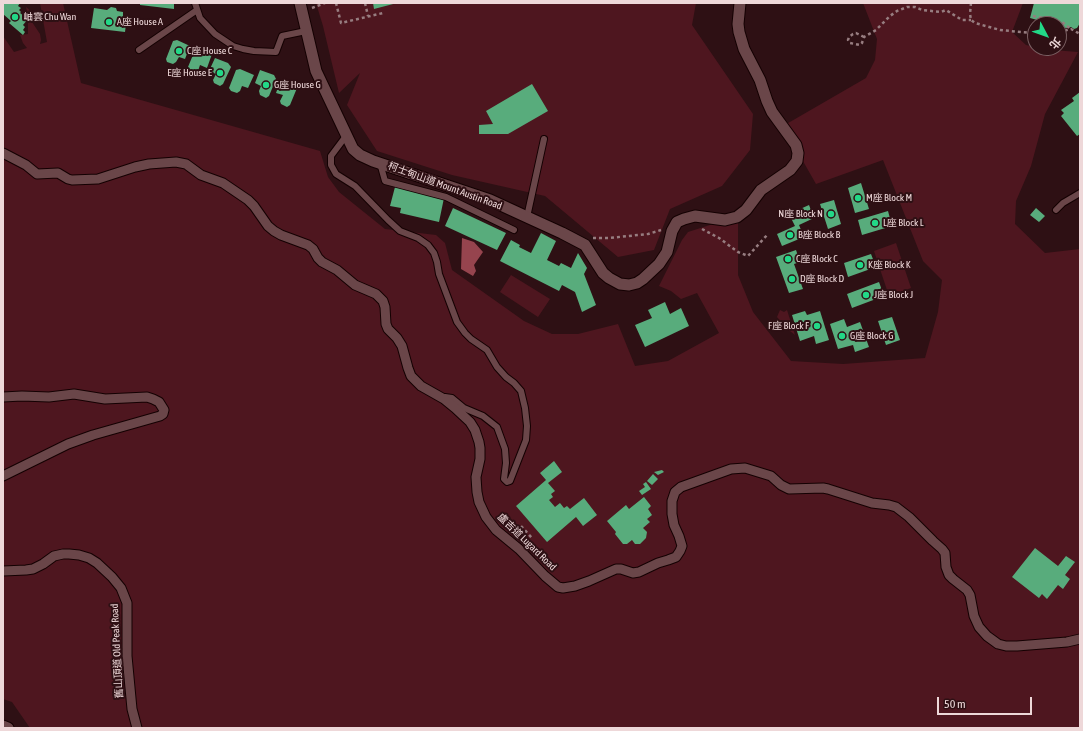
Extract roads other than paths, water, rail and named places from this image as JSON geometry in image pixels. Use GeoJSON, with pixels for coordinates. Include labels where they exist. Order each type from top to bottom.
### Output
{"type":"FeatureCollection","features":[{"type":"Feature","properties":{"kind":"street","name":"柯士甸山道 Mount Austin Road"},"geometry":{"type":"LineString","coordinates":[[300,3],[316,71],[353,149],[360,155],[380,163],[490,200],[562,233],[585,245],[603,273],[609,278],[625,285],[633,284],[644,279],[663,259],[667,252],[672,231],[677,222],[684,218],[695,216],[725,220],[737,217],[746,210],[761,190],[790,170],[797,161],[797,149],[772,112],[760,80],[744,49],[738,24],[740,3]]}},
{"type":"Feature","properties":{"kind":"street","name":"盧吉道 Lugard Road"},"geometry":{"type":"LineString","coordinates":[[3,153],[28,166],[37,174],[58,173],[72,180],[96,180],[146,164],[176,162],[186,164],[203,176],[225,184],[250,202],[272,230],[308,245],[322,262],[337,270],[355,285],[372,291],[380,297],[385,308],[387,328],[401,344],[411,376],[421,386],[444,399],[455,408],[470,422],[476,433],[480,445],[480,459],[476,477],[476,492],[480,506],[486,517],[496,530],[519,549],[545,576],[560,587],[568,588],[585,583],[616,569],[633,573],[639,572],[658,563],[676,557],[680,553],[682,546],[674,525],[672,514],[672,501],[675,492],[681,487],[731,469],[745,468],[771,476],[787,489],[825,488],[872,503],[896,507],[909,517],[945,553],[946,567],[950,575],[967,590],[970,595],[974,616],[979,627],[987,636],[998,644],[1017,646],[1067,642],[1080,639]]}},
{"type":"Feature","properties":{"kind":"street"},"geometry":{"type":"LineString","coordinates":[[3,397],[48,397],[74,394],[105,399],[147,397],[159,402],[164,410],[164,413],[160,416],[89,436],[68,444],[3,476]]}},
{"type":"Feature","properties":{"kind":"street","name":"舊山頂道 Old Peak Road"},"geometry":{"type":"LineString","coordinates":[[3,571],[33,569],[44,564],[57,555],[73,554],[84,556],[93,560],[112,577],[121,588],[127,603],[127,656],[132,710],[137,728]]}},
{"type":"Feature","properties":{"kind":"street"},"geometry":{"type":"LineString","coordinates":[[3,726],[8,728]]}},
{"type":"Feature","properties":{"kind":"lane"},"geometry":{"type":"LineString","coordinates":[[139,50],[196,6],[200,18],[215,34],[233,46],[254,51],[276,52],[282,36],[306,31]]}},
{"type":"Feature","properties":{"kind":"lane"},"geometry":{"type":"LineString","coordinates":[[346,136],[332,156],[331,165],[336,174],[355,186],[400,231],[418,238],[428,245],[434,253],[439,274],[457,322],[471,339],[487,350],[497,367],[521,392],[527,426],[526,440],[510,481],[506,482],[504,479],[506,463],[505,449],[497,427],[484,416],[464,408],[452,398],[445,397],[444,399]]}},
{"type":"Feature","properties":{"kind":"lane"},"geometry":{"type":"LineString","coordinates":[[526,217],[544,139]]}},
{"type":"Feature","properties":{"kind":"lane"},"geometry":{"type":"LineString","coordinates":[[380,163],[385,181],[446,197],[514,230]]}},
{"type":"Feature","properties":{"kind":"lane"},"geometry":{"type":"LineString","coordinates":[[1056,210],[1063,203],[1080,193]]}},
{"type":"Feature","properties":{"kind":"place","name":"岫雲 Chu Wan"},"geometry":{"type":"Point","coordinates":[15,17]}},
{"type":"Feature","properties":{"kind":"place","name":"A座 House A"},"geometry":{"type":"Point","coordinates":[109,22]}},
{"type":"Feature","properties":{"kind":"place","name":"C座 House C"},"geometry":{"type":"Point","coordinates":[179,51]}},
{"type":"Feature","properties":{"kind":"place","name":"E座 House E"},"geometry":{"type":"Point","coordinates":[220,73]}},
{"type":"Feature","properties":{"kind":"place","name":"G座 House G"},"geometry":{"type":"Point","coordinates":[266,85]}},
{"type":"Feature","properties":{"kind":"place","name":"M座 Block M"},"geometry":{"type":"Point","coordinates":[858,198]}},
{"type":"Feature","properties":{"kind":"place","name":"N座 Block N"},"geometry":{"type":"Point","coordinates":[831,214]}},
{"type":"Feature","properties":{"kind":"place","name":"L座 Block L"},"geometry":{"type":"Point","coordinates":[875,223]}},
{"type":"Feature","properties":{"kind":"place","name":"B座 Block B"},"geometry":{"type":"Point","coordinates":[790,235]}},
{"type":"Feature","properties":{"kind":"place","name":"C座 Block C"},"geometry":{"type":"Point","coordinates":[788,259]}},
{"type":"Feature","properties":{"kind":"place","name":"K座 Block K"},"geometry":{"type":"Point","coordinates":[860,265]}},
{"type":"Feature","properties":{"kind":"place","name":"D座 Block D"},"geometry":{"type":"Point","coordinates":[792,279]}},
{"type":"Feature","properties":{"kind":"place","name":"J座 Block J"},"geometry":{"type":"Point","coordinates":[866,295]}},
{"type":"Feature","properties":{"kind":"place","name":"F座 Block F"},"geometry":{"type":"Point","coordinates":[817,326]}},
{"type":"Feature","properties":{"kind":"place","name":"G座 Block G"},"geometry":{"type":"Point","coordinates":[842,336]}}]}
